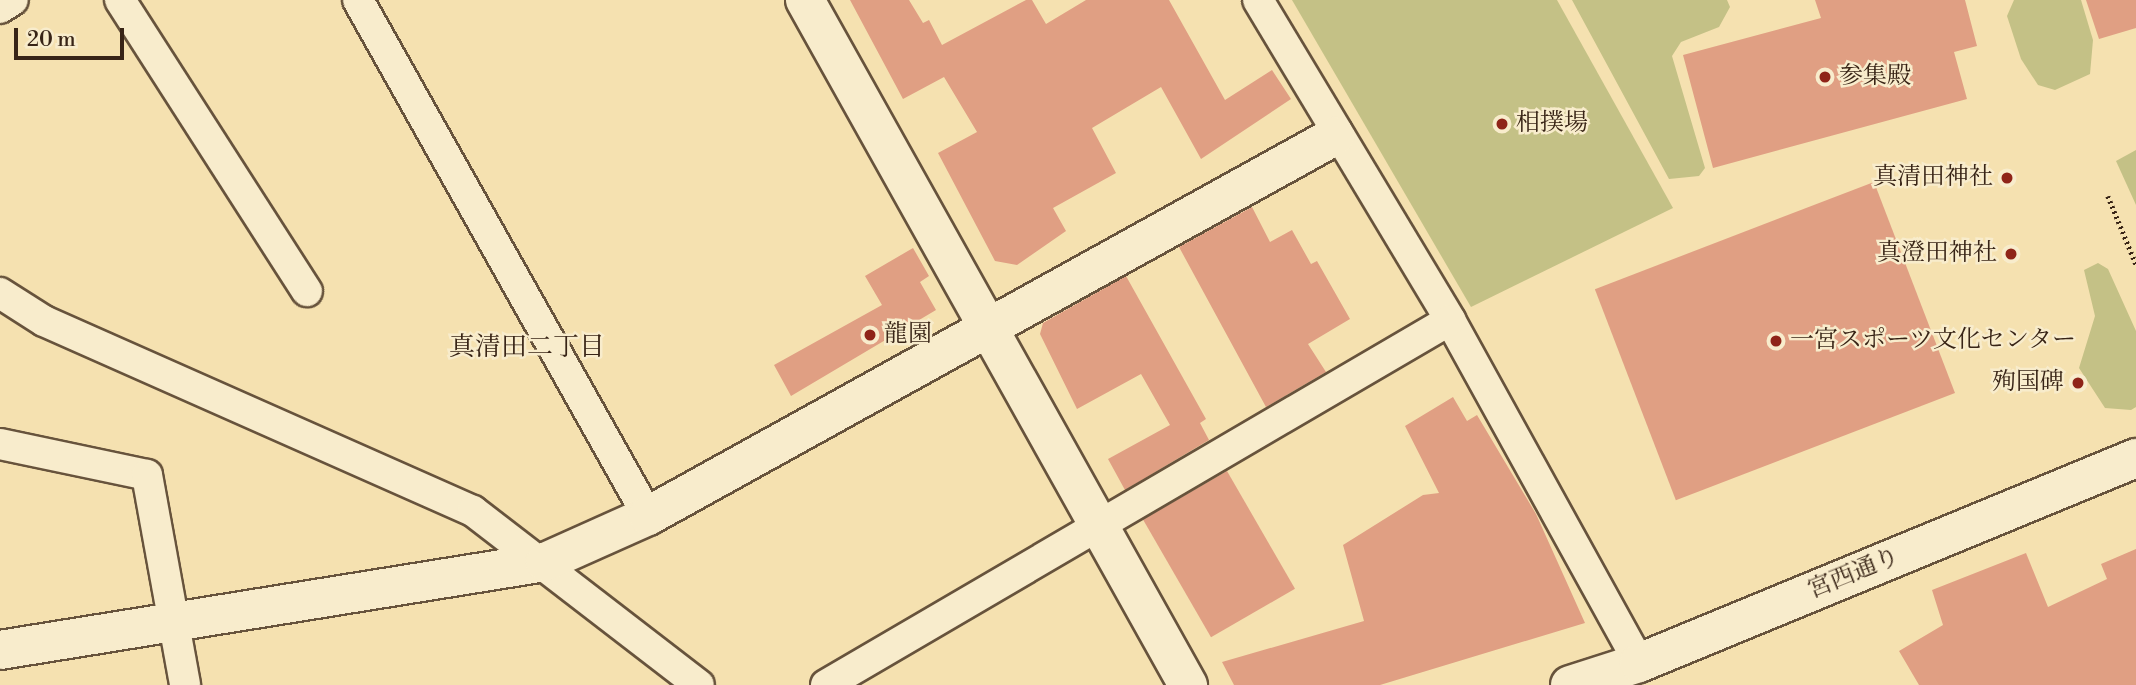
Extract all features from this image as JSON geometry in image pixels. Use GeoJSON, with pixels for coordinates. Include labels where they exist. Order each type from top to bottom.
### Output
{"type":"FeatureCollection","features":[{"type":"Feature","properties":{"kind":"street"},"geometry":{"type":"LineString","coordinates":[[0,8],[13,0]]}},
{"type":"Feature","properties":{"kind":"street"},"geometry":{"type":"LineString","coordinates":[[120,0],[307,291]]}},
{"type":"Feature","properties":{"kind":"street"},"geometry":{"type":"LineString","coordinates":[[358,0],[648,516]]}},
{"type":"Feature","properties":{"kind":"street"},"geometry":{"type":"LineString","coordinates":[[805,0],[1188,685]]}},
{"type":"Feature","properties":{"kind":"street"},"geometry":{"type":"LineString","coordinates":[[1258,0],[1335,136],[1450,320],[1645,674]]}},
{"type":"Feature","properties":{"kind":"street"},"geometry":{"type":"LineString","coordinates":[[0,650],[175,625],[545,562],[648,516],[1335,136]]}},
{"type":"Feature","properties":{"kind":"street"},"geometry":{"type":"LineString","coordinates":[[0,293],[44,321],[473,511],[545,562],[699,685]]}},
{"type":"Feature","properties":{"kind":"street"},"geometry":{"type":"LineString","coordinates":[[826,685],[1450,320]]}},
{"type":"Feature","properties":{"kind":"street"},"geometry":{"type":"LineString","coordinates":[[0,444],[147,475],[185,685]]}},
{"type":"Feature","properties":{"kind":"street","name":"宮西通り"},"geometry":{"type":"LineString","coordinates":[[1570,685],[1645,674],[2136,458]]}},
{"type":"Feature","properties":{"kind":"path"},"geometry":{"type":"LineString","coordinates":[[2108,196],[2136,264]]}},
{"type":"Feature","properties":{"kind":"shaded area"},"geometry":{"type":"Polygon","coordinates":[[[1292,0],[1557,0],[1673,208],[1471,307],[1292,0]]]}},
{"type":"Feature","properties":{"kind":"shaded area"},"geometry":{"type":"Polygon","coordinates":[[[1572,0],[1727,0],[1730,7],[1719,27],[1681,42],[1672,56],[1705,168],[1699,176],[1669,179],[1572,0]]]}},
{"type":"Feature","properties":{"kind":"shaded area"},"geometry":{"type":"Polygon","coordinates":[[[2014,0],[2081,0],[2093,40],[2090,74],[2055,90],[2038,85],[2021,59],[2007,16],[2014,0]]]}},
{"type":"Feature","properties":{"kind":"shaded area"},"geometry":{"type":"Polygon","coordinates":[[[2136,150],[2136,205],[2116,161],[2136,150]]]}},
{"type":"Feature","properties":{"kind":"shaded area"},"geometry":{"type":"Polygon","coordinates":[[[2098,263],[2108,269],[2136,331],[2136,407],[2131,410],[2105,408],[2079,368],[2095,316],[2084,270],[2098,263]]]}},
{"type":"Feature","properties":{"kind":"building"},"geometry":{"type":"Polygon","coordinates":[[[850,0],[909,0],[923,23],[929,20],[942,45],[1026,0],[1032,0],[1046,24],[1086,0],[1169,0],[1225,100],[1272,70],[1291,99],[1201,159],[1161,87],[1092,128],[1116,173],[1053,208],[1066,231],[1017,265],[995,261],[938,153],[977,132],[944,77],[903,99],[850,0]]]}},
{"type":"Feature","properties":{"kind":"building","name":"参集殿"},"geometry":{"type":"Polygon","coordinates":[[[1815,0],[1965,0],[1977,46],[1954,52],[1967,99],[1713,168],[1683,55],[1821,18],[1815,0]]]}},
{"type":"Feature","properties":{"kind":"building"},"geometry":{"type":"Polygon","coordinates":[[[2086,0],[2136,0],[2136,28],[2099,39],[2086,0]]]}},
{"type":"Feature","properties":{"kind":"building","name":"一宮スポーツ文化センター"},"geometry":{"type":"Polygon","coordinates":[[[1874,182],[1955,393],[1676,500],[1595,289],[1874,182]]]}},
{"type":"Feature","properties":{"kind":"building"},"geometry":{"type":"Polygon","coordinates":[[[1252,207],[1270,242],[1292,230],[1311,264],[1317,261],[1350,319],[1308,344],[1326,372],[1266,407],[1179,247],[1252,207]]]}},
{"type":"Feature","properties":{"kind":"building"},"geometry":{"type":"Polygon","coordinates":[[[913,248],[929,276],[920,282],[936,310],[791,396],[774,365],[882,305],[865,276],[913,248]]]}},
{"type":"Feature","properties":{"kind":"building"},"geometry":{"type":"Polygon","coordinates":[[[1126,276],[1206,419],[1200,423],[1209,440],[1125,490],[1108,459],[1170,425],[1141,374],[1077,409],[1040,334],[1043,323],[1126,276]]]}},
{"type":"Feature","properties":{"kind":"building"},"geometry":{"type":"Polygon","coordinates":[[[1453,397],[1467,421],[1477,415],[1536,514],[1585,623],[1380,685],[1234,685],[1222,662],[1364,621],[1343,545],[1423,495],[1439,493],[1405,426],[1453,397]]]}},
{"type":"Feature","properties":{"kind":"building"},"geometry":{"type":"Polygon","coordinates":[[[1227,471],[1295,589],[1211,637],[1143,520],[1227,471]]]}},
{"type":"Feature","properties":{"kind":"building"},"geometry":{"type":"Polygon","coordinates":[[[2136,549],[2136,685],[1919,685],[1899,651],[1943,625],[1932,590],[2026,553],[2048,607],[2107,579],[2101,564],[2136,549]]]}},
{"type":"Feature","properties":{"kind":"place","name":"参集殿"},"geometry":{"type":"Point","coordinates":[1825,77]}},
{"type":"Feature","properties":{"kind":"place","name":"相撲場"},"geometry":{"type":"Point","coordinates":[1502,124]}},
{"type":"Feature","properties":{"kind":"place","name":"真清田神社"},"geometry":{"type":"Point","coordinates":[2007,178]}},
{"type":"Feature","properties":{"kind":"place","name":"真澄田神社"},"geometry":{"type":"Point","coordinates":[2011,254]}},
{"type":"Feature","properties":{"kind":"place","name":"龍園"},"geometry":{"type":"Point","coordinates":[870,335]}},
{"type":"Feature","properties":{"kind":"place","name":"一宮スポーツ文化センター"},"geometry":{"type":"Point","coordinates":[1776,341]}},
{"type":"Feature","properties":{"kind":"place","name":"殉国碑"},"geometry":{"type":"Point","coordinates":[2078,383]}},
{"type":"Feature","properties":{"kind":"district","name":"真清田二丁目"},"geometry":{"type":"Point","coordinates":[527,348]}}]}
